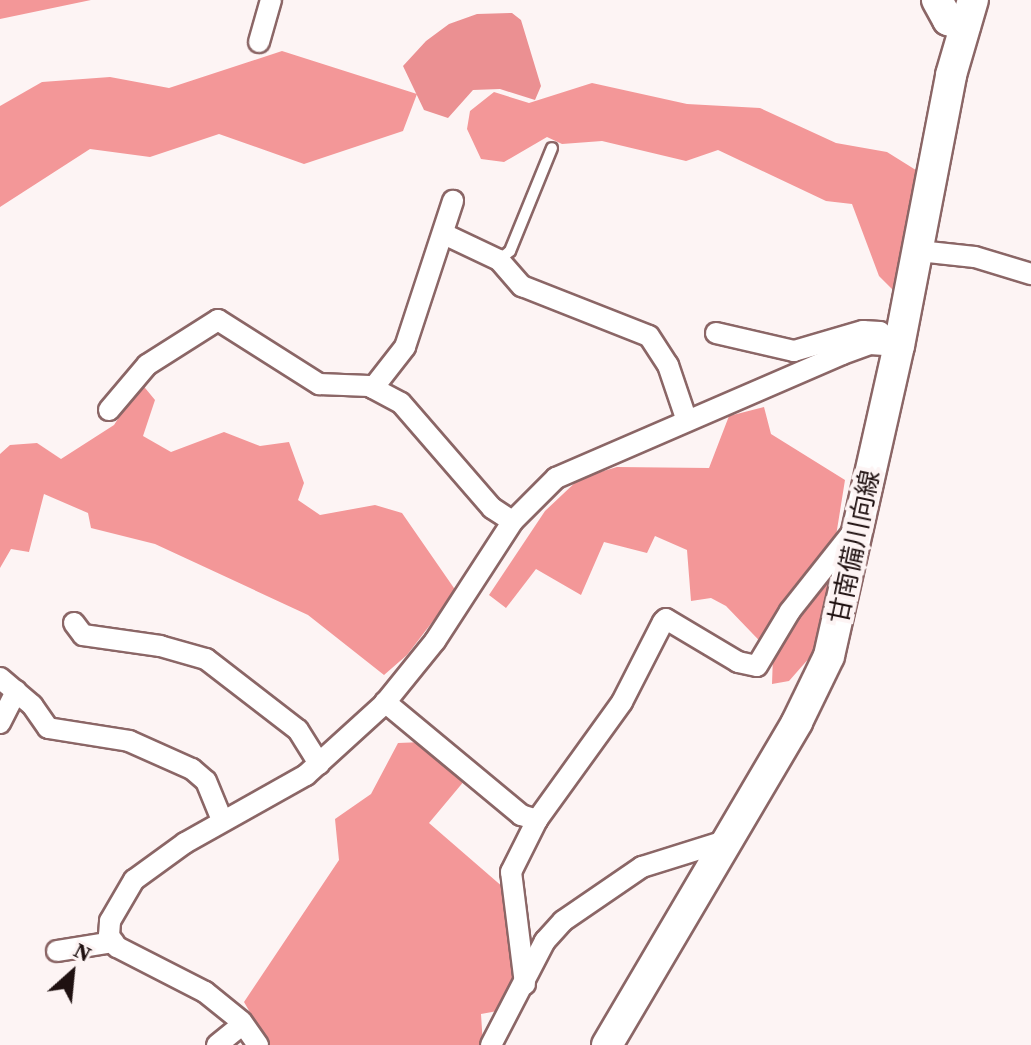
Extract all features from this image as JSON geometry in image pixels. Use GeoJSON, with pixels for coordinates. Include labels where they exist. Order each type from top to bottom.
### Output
{"type":"FeatureCollection","features":[{"type":"Feature","properties":{"kind":"main road"},"geometry":{"type":"LineString","coordinates":[[937,0],[948,20],[969,13]]}},
{"type":"Feature","properties":{"kind":"main road","name":"甘南備川向線"},"geometry":{"type":"LineString","coordinates":[[607,1045],[728,840],[829,656],[863,518],[891,345],[919,251],[969,13]]}},
{"type":"Feature","properties":{"kind":"street"},"geometry":{"type":"LineString","coordinates":[[259,42],[271,0]]}},
{"type":"Feature","properties":{"kind":"street"},"geometry":{"type":"LineString","coordinates":[[373,388],[405,347],[446,235],[453,201]]}},
{"type":"Feature","properties":{"kind":"street"},"geometry":{"type":"LineString","coordinates":[[446,235],[499,260],[522,286],[649,336],[668,365],[687,421]]}},
{"type":"Feature","properties":{"kind":"street"},"geometry":{"type":"LineString","coordinates":[[919,251],[975,257],[1031,274]]}},
{"type":"Feature","properties":{"kind":"street"},"geometry":{"type":"LineString","coordinates":[[109,410],[147,365],[218,320],[319,384],[373,388],[401,403],[492,508],[512,521]]}},
{"type":"Feature","properties":{"kind":"street"},"geometry":{"type":"LineString","coordinates":[[256,1038],[205,992],[134,958],[113,942],[110,921],[134,880],[222,820],[319,764],[385,702],[435,641],[512,521],[570,469],[842,354],[891,345],[880,332],[863,331],[794,351],[716,333]]}},
{"type":"Feature","properties":{"kind":"street"},"geometry":{"type":"LineString","coordinates":[[525,984],[511,872],[537,820],[622,702],[663,622],[666,619],[748,667],[757,666],[790,611],[863,518]]}},
{"type":"Feature","properties":{"kind":"street"},"geometry":{"type":"LineString","coordinates":[[74,623],[83,635],[160,646],[206,659],[298,730],[319,764]]}},
{"type":"Feature","properties":{"kind":"street"},"geometry":{"type":"LineString","coordinates":[[8,684],[48,728],[105,741],[129,741],[192,769],[206,781],[222,820]]}},
{"type":"Feature","properties":{"kind":"street"},"geometry":{"type":"LineString","coordinates":[[0,723],[8,684]]}},
{"type":"Feature","properties":{"kind":"street"},"geometry":{"type":"LineString","coordinates":[[385,702],[521,815],[537,820]]}},
{"type":"Feature","properties":{"kind":"street"},"geometry":{"type":"LineString","coordinates":[[491,1045],[545,941],[563,921],[642,867],[728,840]]}},
{"type":"Feature","properties":{"kind":"street"},"geometry":{"type":"LineString","coordinates":[[57,951],[113,942]]}},
{"type":"Feature","properties":{"kind":"street"},"geometry":{"type":"LineString","coordinates":[[217,1045],[256,1038]]}},
{"type":"Feature","properties":{"kind":"lane"},"geometry":{"type":"LineString","coordinates":[[499,260],[516,238],[552,148]]}},
{"type":"Feature","properties":{"kind":"shaded area"},"geometry":{"type":"Polygon","coordinates":[[[0,0],[91,0],[0,19],[0,0]]]}},
{"type":"Feature","properties":{"kind":"shaded area"},"geometry":{"type":"Polygon","coordinates":[[[512,13],[521,20],[541,86],[535,100],[500,89],[473,90],[448,118],[424,110],[403,66],[426,41],[449,24],[477,14],[512,13]]]}},
{"type":"Feature","properties":{"kind":"shaded area"},"geometry":{"type":"Polygon","coordinates":[[[282,51],[417,94],[403,131],[304,164],[219,134],[150,157],[90,149],[0,207],[0,106],[42,82],[110,77],[169,88],[282,51]]]}},
{"type":"Feature","properties":{"kind":"shaded area"},"geometry":{"type":"Polygon","coordinates":[[[592,83],[687,104],[760,108],[836,143],[887,152],[919,172],[893,290],[879,276],[852,204],[826,201],[718,150],[686,161],[602,141],[562,144],[547,137],[504,162],[481,159],[467,129],[470,111],[494,92],[529,103],[592,83]]]}},
{"type":"Feature","properties":{"kind":"shaded area"},"geometry":{"type":"Polygon","coordinates":[[[141,383],[155,400],[143,436],[171,452],[224,432],[260,446],[289,442],[304,483],[298,500],[320,515],[375,505],[402,513],[456,591],[407,655],[384,675],[308,615],[155,544],[91,528],[88,513],[44,494],[29,552],[11,549],[0,568],[0,454],[10,445],[37,443],[61,459],[114,425],[141,383]]]}},
{"type":"Feature","properties":{"kind":"shaded area"},"geometry":{"type":"Polygon","coordinates":[[[764,407],[771,434],[845,480],[818,648],[789,681],[772,684],[773,655],[726,606],[711,598],[691,601],[687,550],[655,536],[647,553],[604,542],[581,595],[536,569],[506,608],[489,595],[545,511],[580,478],[617,467],[709,468],[729,416],[764,407]]]}},
{"type":"Feature","properties":{"kind":"shaded area"},"geometry":{"type":"Polygon","coordinates":[[[423,742],[465,780],[429,823],[504,888],[519,987],[503,1010],[481,1014],[483,1045],[269,1045],[244,1002],[339,860],[335,819],[371,794],[398,743],[423,742]]]}}]}
